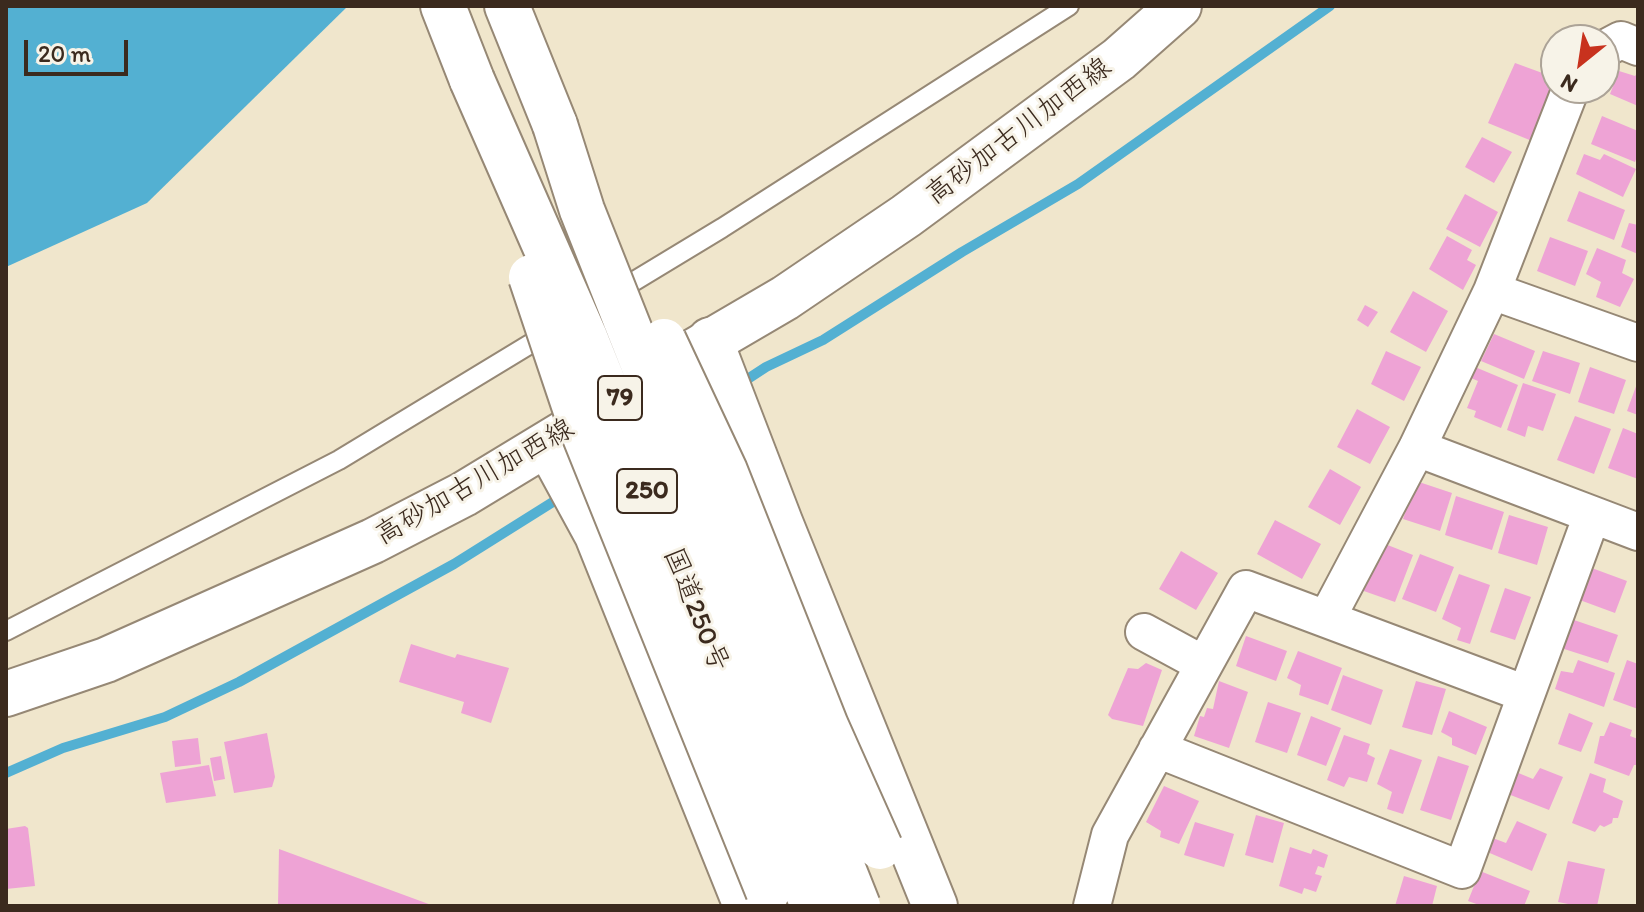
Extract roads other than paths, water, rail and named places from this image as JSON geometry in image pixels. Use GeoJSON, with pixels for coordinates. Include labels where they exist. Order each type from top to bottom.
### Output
{"type":"FeatureCollection","features":[{"type":"Feature","properties":{"kind":"main road","name":"国道250号"},"geometry":{"type":"LineString","coordinates":[[443,6],[472,80],[584,335],[813,906]]}},
{"type":"Feature","properties":{"kind":"main road","name":"国道250号"},"geometry":{"type":"LineString","coordinates":[[507,6],[555,125],[582,210],[858,906]]}},
{"type":"Feature","properties":{"kind":"main road","name":"高砂加古川加西線"},"geometry":{"type":"LineString","coordinates":[[6,694],[106,660],[373,541],[464,494],[548,445],[710,340],[785,298],[906,216],[1119,59],[1179,6]]}},
{"type":"Feature","properties":{"kind":"main road","name":"250"},"geometry":{"type":"LineString","coordinates":[[472,80],[509,215],[582,429],[763,901]]}},
{"type":"Feature","properties":{"kind":"main road","name":"250"},"geometry":{"type":"LineString","coordinates":[[555,125],[625,259],[725,471],[826,726],[903,906]]}},
{"type":"Feature","properties":{"kind":"main road"},"geometry":{"type":"LineString","coordinates":[[710,340],[935,906]]}},
{"type":"Feature","properties":{"kind":"main road"},"geometry":{"type":"LineString","coordinates":[[548,445],[597,535],[763,901]]}},
{"type":"Feature","properties":{"kind":"street"},"geometry":{"type":"LineString","coordinates":[[1327,618],[1417,448],[1492,291],[1565,104]]}},
{"type":"Feature","properties":{"kind":"street"},"geometry":{"type":"LineString","coordinates":[[1492,291],[1638,343]]}},
{"type":"Feature","properties":{"kind":"street"},"geometry":{"type":"LineString","coordinates":[[1417,448],[1638,532]]}},
{"type":"Feature","properties":{"kind":"street"},"geometry":{"type":"LineString","coordinates":[[1157,749],[1462,870],[1592,515]]}},
{"type":"Feature","properties":{"kind":"street"},"geometry":{"type":"LineString","coordinates":[[1092,906],[1110,835],[1246,589],[1526,694]]}},
{"type":"Feature","properties":{"kind":"street"},"geometry":{"type":"LineString","coordinates":[[1144,632],[1203,664]]}},
{"type":"Feature","properties":{"kind":"lane"},"geometry":{"type":"LineString","coordinates":[[6,631],[339,460],[722,228],[1069,6]]}},
{"type":"Feature","properties":{"kind":"water"},"geometry":{"type":"Polygon","coordinates":[[[6,6],[348,6],[147,203],[6,267],[6,6]]]}},
{"type":"Feature","properties":{"kind":"waterway"},"geometry":{"type":"LineString","coordinates":[[740,384],[766,367],[823,340],[962,252],[1078,184],[1330,6]]}},
{"type":"Feature","properties":{"kind":"waterway"},"geometry":{"type":"LineString","coordinates":[[6,773],[63,748],[165,717],[239,682],[454,564],[564,495]]}}]}
